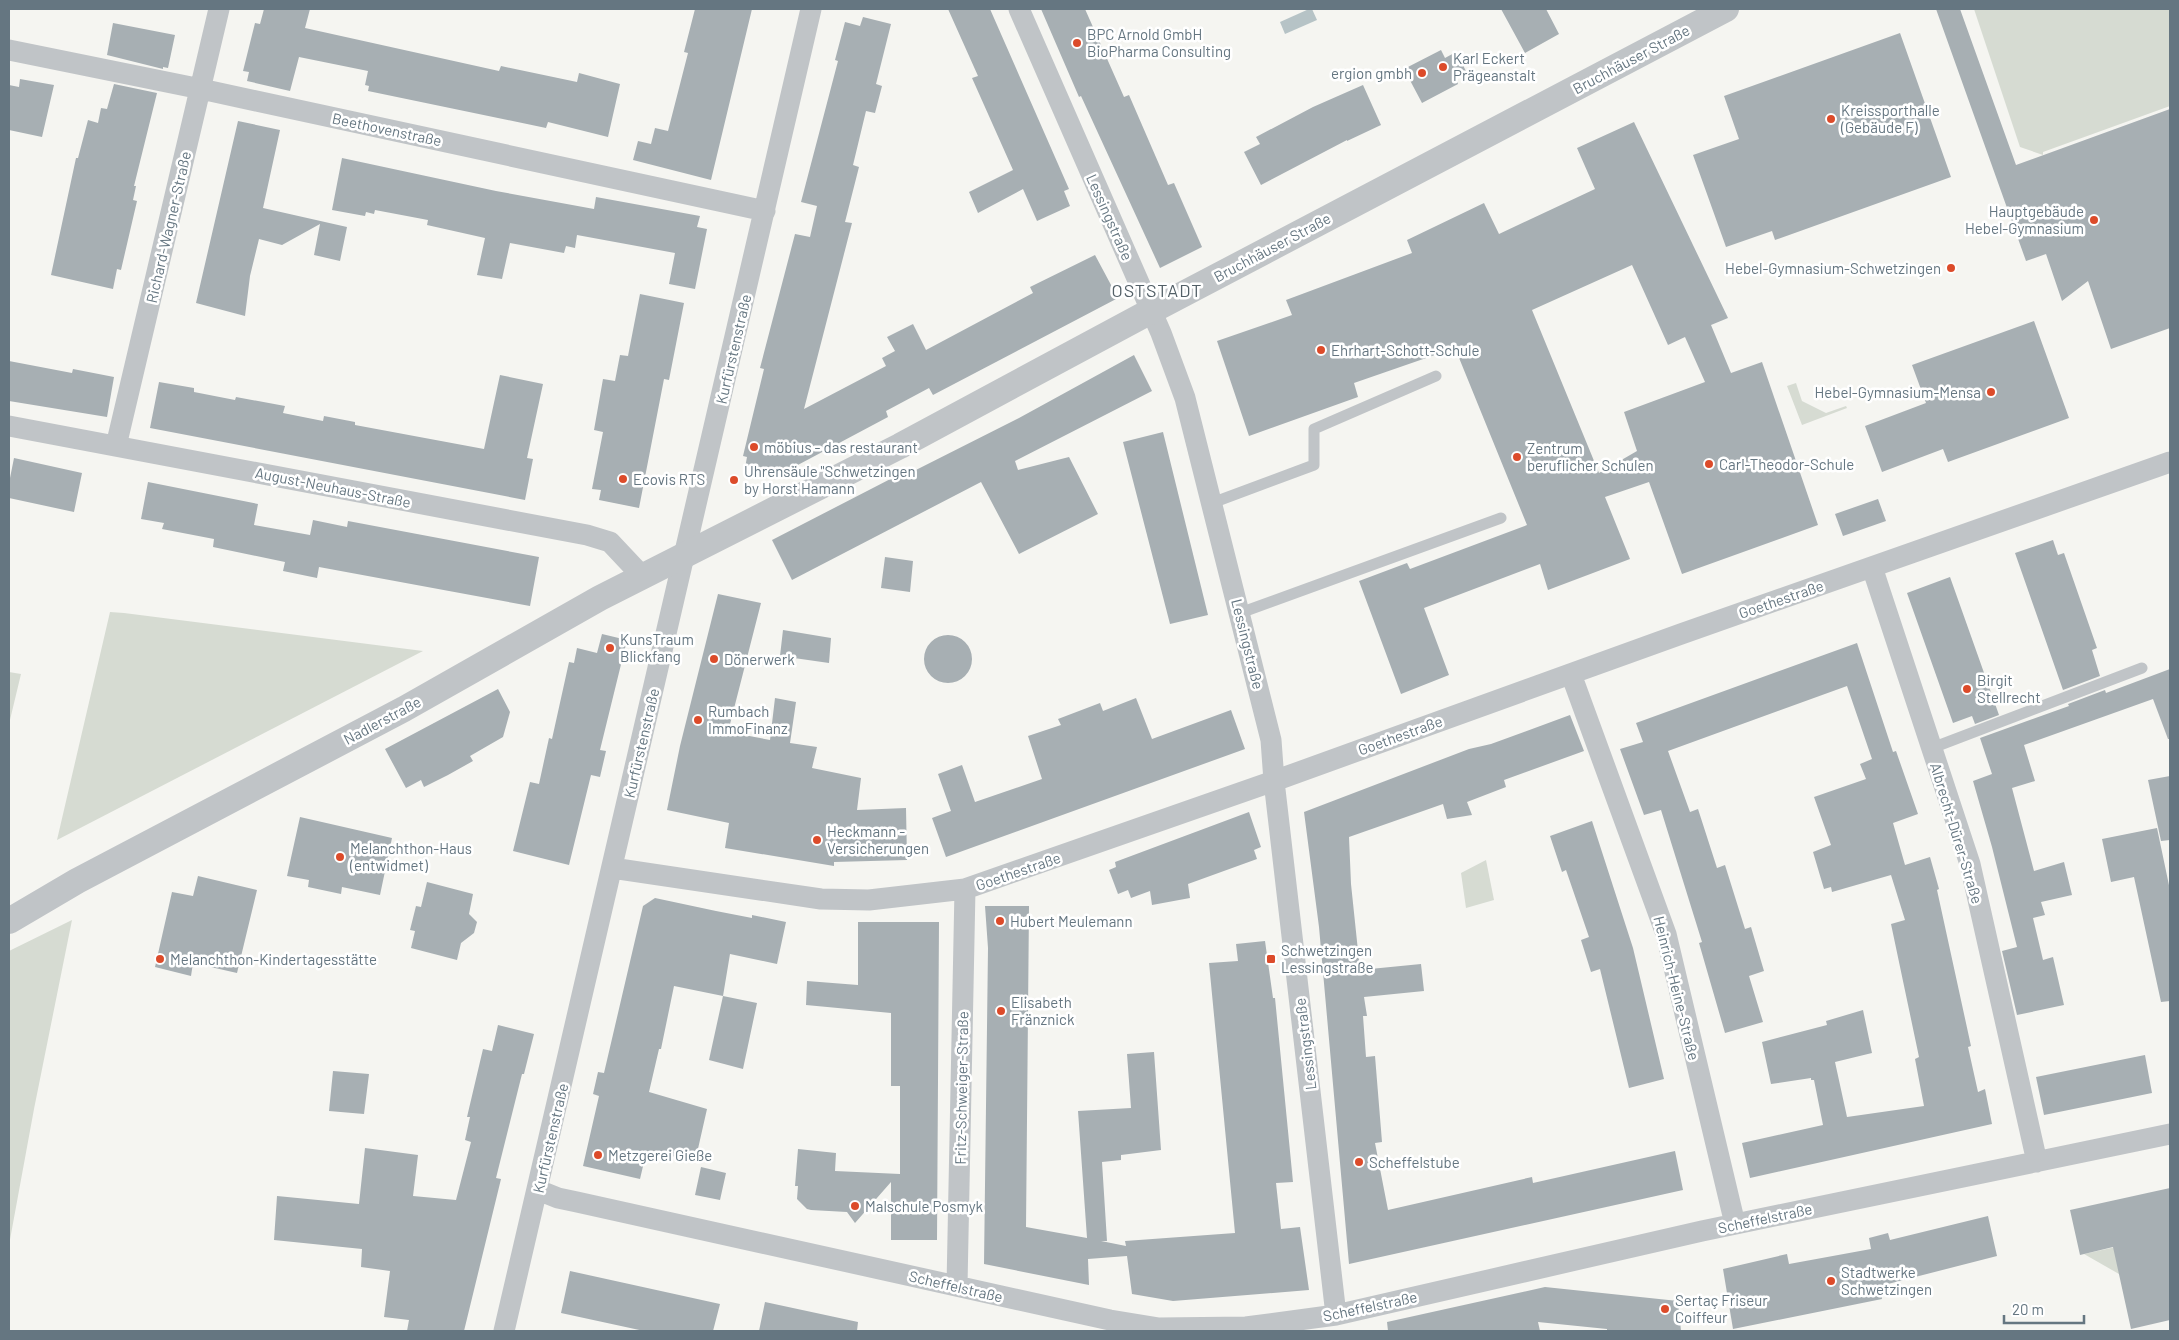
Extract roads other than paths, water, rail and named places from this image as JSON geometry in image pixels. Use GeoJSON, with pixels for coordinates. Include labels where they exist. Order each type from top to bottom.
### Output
{"type":"FeatureCollection","features":[{"type":"Feature","properties":{"kind":"street","name":"Richard-Wagner-Straße"},"geometry":{"type":"LineString","coordinates":[[116,446],[219,9]]}},
{"type":"Feature","properties":{"kind":"street","name":"Kurfürstenstraße"},"geometry":{"type":"LineString","coordinates":[[504,1331],[811,9]]}},
{"type":"Feature","properties":{"kind":"street","name":"Lessingstraße"},"geometry":{"type":"LineString","coordinates":[[1019,9],[1151,311],[1186,398],[1271,740],[1274,782],[1336,1314]]}},
{"type":"Feature","properties":{"kind":"street","name":"Bruchhäuser Straße"},"geometry":{"type":"LineString","coordinates":[[685,554],[900,446],[1151,311],[1726,9]]}},
{"type":"Feature","properties":{"kind":"street","name":"Beethovenstraße"},"geometry":{"type":"LineString","coordinates":[[9,50],[200,89],[765,211]]}},
{"type":"Feature","properties":{"kind":"street","name":"August-Neuhaus-Straße"},"geometry":{"type":"LineString","coordinates":[[9,426],[587,535],[610,542],[642,576]]}},
{"type":"Feature","properties":{"kind":"street","name":"Goethestraße"},"geometry":{"type":"LineString","coordinates":[[612,868],[821,899],[869,900],[965,890],[1274,782],[1571,674],[2170,462]]}},
{"type":"Feature","properties":{"kind":"street","name":"Nadlerstraße"},"geometry":{"type":"LineString","coordinates":[[9,921],[77,881],[404,708],[600,598],[685,554]]}},
{"type":"Feature","properties":{"kind":"street","name":"Albrecht-Dürer-Straße"},"geometry":{"type":"LineString","coordinates":[[1872,567],[1970,864],[2037,1162]]}},
{"type":"Feature","properties":{"kind":"street","name":"Heinrich-Heine-Straße"},"geometry":{"type":"LineString","coordinates":[[1571,674],[1666,934],[1735,1224]]}},
{"type":"Feature","properties":{"kind":"street","name":"Nadlerstraße"},"geometry":{"type":"LineString","coordinates":[[9,906],[77,881]]}},
{"type":"Feature","properties":{"kind":"street","name":"Fritz-Schweiger-Straße"},"geometry":{"type":"LineString","coordinates":[[957,1286],[965,890]]}},
{"type":"Feature","properties":{"kind":"street","name":"Scheffelstraße"},"geometry":{"type":"LineString","coordinates":[[538,1190],[578,1202],[1110,1320],[1160,1328],[1246,1327],[1336,1314],[1735,1224],[2170,1134]]}},
{"type":"Feature","properties":{"kind":"lane"},"geometry":{"type":"LineString","coordinates":[[1212,503],[1314,465],[1314,429],[1436,376]]}},
{"type":"Feature","properties":{"kind":"lane"},"geometry":{"type":"LineString","coordinates":[[1240,613],[1501,518]]}},
{"type":"Feature","properties":{"kind":"lane"},"geometry":{"type":"LineString","coordinates":[[1932,748],[2142,668]]}},
{"type":"Feature","properties":{"kind":"place","name":"BPC Arnold GmbH BioPharma Consulting"},"geometry":{"type":"Point","coordinates":[1077,43]}},
{"type":"Feature","properties":{"kind":"place","name":"Karl Eckert Prägeanstalt"},"geometry":{"type":"Point","coordinates":[1443,67]}},
{"type":"Feature","properties":{"kind":"place","name":"ergion gmbh"},"geometry":{"type":"Point","coordinates":[1422,73]}},
{"type":"Feature","properties":{"kind":"place","name":"Kreissporthalle (Gebäude F)"},"geometry":{"type":"Point","coordinates":[1831,119]}},
{"type":"Feature","properties":{"kind":"place","name":"Hauptgebäude Hebel-Gymnasium"},"geometry":{"type":"Point","coordinates":[2094,220]}},
{"type":"Feature","properties":{"kind":"place","name":"Hebel-Gymnasium-Schwetzingen"},"geometry":{"type":"Point","coordinates":[1951,268]}},
{"type":"Feature","properties":{"kind":"place","name":"Ehrhart-Schott-Schule"},"geometry":{"type":"Point","coordinates":[1321,350]}},
{"type":"Feature","properties":{"kind":"place","name":"Hebel-Gymnasium-Mensa"},"geometry":{"type":"Point","coordinates":[1991,392]}},
{"type":"Feature","properties":{"kind":"place","name":"möbius - das restaurant"},"geometry":{"type":"Point","coordinates":[754,447]}},
{"type":"Feature","properties":{"kind":"place","name":"Zentrum beruflicher Schulen"},"geometry":{"type":"Point","coordinates":[1517,457]}},
{"type":"Feature","properties":{"kind":"place","name":"Carl-Theodor-Schule"},"geometry":{"type":"Point","coordinates":[1709,464]}},
{"type":"Feature","properties":{"kind":"place","name":"Ecovis RTS"},"geometry":{"type":"Point","coordinates":[623,479]}},
{"type":"Feature","properties":{"kind":"place","name":"Uhrensäule \"Schwetzingen by Horst Hamann"},"geometry":{"type":"Point","coordinates":[734,480]}},
{"type":"Feature","properties":{"kind":"place","name":"KunsTraum Blickfang"},"geometry":{"type":"Point","coordinates":[610,648]}},
{"type":"Feature","properties":{"kind":"place","name":"Dönerwerk"},"geometry":{"type":"Point","coordinates":[714,659]}},
{"type":"Feature","properties":{"kind":"place","name":"Birgit Stellrecht"},"geometry":{"type":"Point","coordinates":[1967,689]}},
{"type":"Feature","properties":{"kind":"place","name":"Rumbach ImmoFinanz"},"geometry":{"type":"Point","coordinates":[698,720]}},
{"type":"Feature","properties":{"kind":"place","name":"Heckmann - Versicherungen"},"geometry":{"type":"Point","coordinates":[817,840]}},
{"type":"Feature","properties":{"kind":"place","name":"Melanchthon-Haus (entwidmet)"},"geometry":{"type":"Point","coordinates":[340,857]}},
{"type":"Feature","properties":{"kind":"place","name":"Hubert Meulemann"},"geometry":{"type":"Point","coordinates":[1000,921]}},
{"type":"Feature","properties":{"kind":"place","name":"Melanchthon-Kindertagesstätte"},"geometry":{"type":"Point","coordinates":[160,959]}},
{"type":"Feature","properties":{"kind":"place","name":"Schwetzingen Lessingstraße"},"geometry":{"type":"Point","coordinates":[1271,959]}},
{"type":"Feature","properties":{"kind":"place","name":"Elisabeth Fränznick"},"geometry":{"type":"Point","coordinates":[1001,1011]}},
{"type":"Feature","properties":{"kind":"place","name":"Metzgerei Gieße"},"geometry":{"type":"Point","coordinates":[598,1155]}},
{"type":"Feature","properties":{"kind":"place","name":"Scheffelstube"},"geometry":{"type":"Point","coordinates":[1359,1162]}},
{"type":"Feature","properties":{"kind":"place","name":"Malschule Posmyk"},"geometry":{"type":"Point","coordinates":[855,1206]}},
{"type":"Feature","properties":{"kind":"place","name":"Stadtwerke Schwetzingen"},"geometry":{"type":"Point","coordinates":[1831,1281]}},
{"type":"Feature","properties":{"kind":"place","name":"Sertaç Friseur Coiffeur"},"geometry":{"type":"Point","coordinates":[1665,1309]}},
{"type":"Feature","properties":{"kind":"district","name":"OSTSTADT"},"geometry":{"type":"Point","coordinates":[1157,290]}}]}
